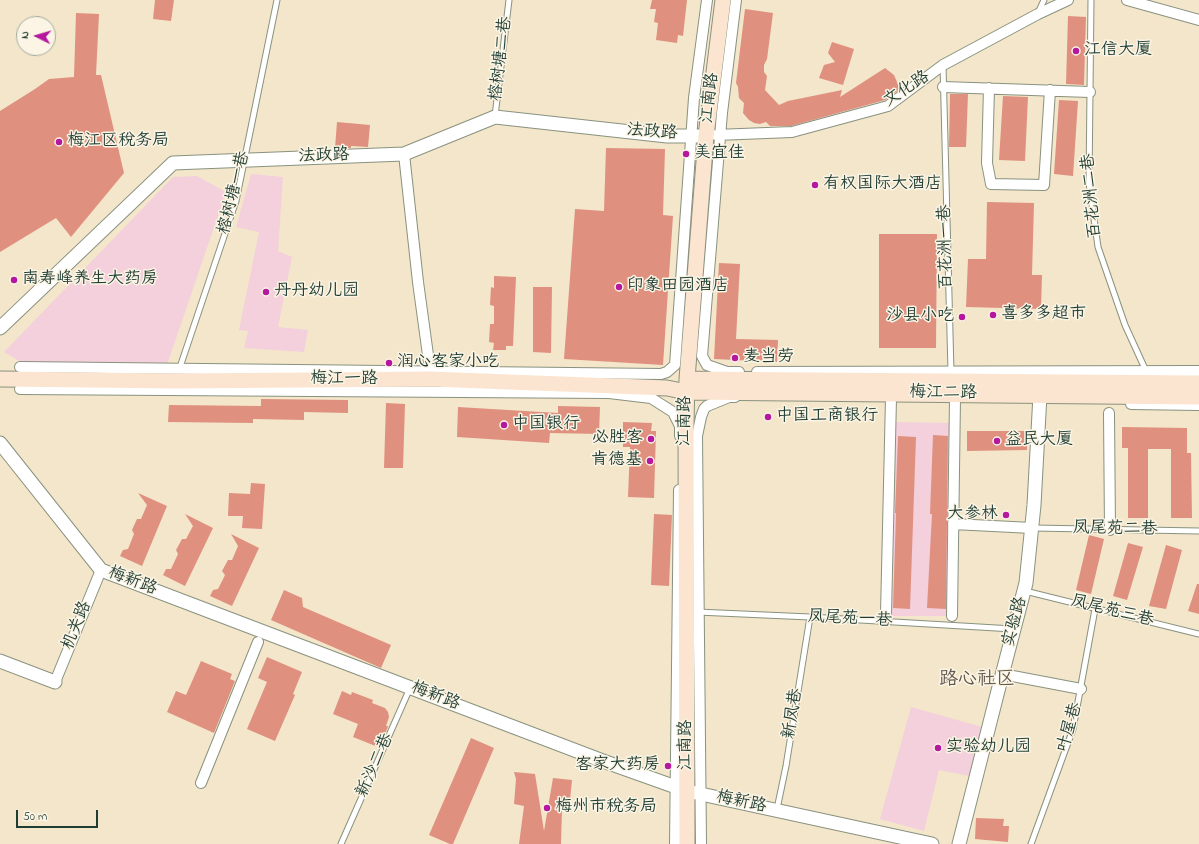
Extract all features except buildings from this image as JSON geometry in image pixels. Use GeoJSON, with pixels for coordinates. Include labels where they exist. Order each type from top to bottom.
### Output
{"type":"FeatureCollection","features":[{"type":"Feature","properties":{"kind":"main road","name":"江南路"},"geometry":{"type":"LineString","coordinates":[[687,844],[687,386],[706,136],[723,0]]}},
{"type":"Feature","properties":{"kind":"main road","name":"梅江一路"},"geometry":{"type":"LineString","coordinates":[[0,378],[178,375],[431,375],[667,388],[687,386]]}},
{"type":"Feature","properties":{"kind":"main road","name":"梅江二路"},"geometry":{"type":"LineString","coordinates":[[687,386],[951,376],[1148,377],[1199,383]]}},
{"type":"Feature","properties":{"kind":"main road","name":"梅江二路"},"geometry":{"type":"LineString","coordinates":[[687,386],[1040,395],[1199,397]]}},
{"type":"Feature","properties":{"kind":"street"},"geometry":{"type":"LineString","coordinates":[[707,0],[694,98],[706,136],[702,356],[707,365],[727,372],[951,376]]}},
{"type":"Feature","properties":{"kind":"street"},"geometry":{"type":"LineString","coordinates":[[404,154],[418,282],[431,375],[661,374],[667,372],[675,365],[706,136],[736,0]]}},
{"type":"Feature","properties":{"kind":"street","name":"文化路"},"geometry":{"type":"LineString","coordinates":[[706,136],[792,132],[888,106],[943,65],[1038,14],[1068,0]]}},
{"type":"Feature","properties":{"kind":"street"},"geometry":{"type":"LineString","coordinates":[[1127,0],[1199,20]]}},
{"type":"Feature","properties":{"kind":"street"},"geometry":{"type":"LineString","coordinates":[[944,87],[1090,92]]}},
{"type":"Feature","properties":{"kind":"street"},"geometry":{"type":"LineString","coordinates":[[989,88],[987,163],[991,184],[1044,185],[1050,90]]}},
{"type":"Feature","properties":{"kind":"street","name":"法政路"},"geometry":{"type":"LineString","coordinates":[[0,328],[173,163],[404,154],[495,117],[667,136],[706,136]]}},
{"type":"Feature","properties":{"kind":"street"},"geometry":{"type":"LineString","coordinates":[[20,367],[178,375]]}},
{"type":"Feature","properties":{"kind":"street"},"geometry":{"type":"LineString","coordinates":[[1148,377],[1199,371]]}},
{"type":"Feature","properties":{"kind":"street"},"geometry":{"type":"LineString","coordinates":[[20,389],[609,393],[652,398],[666,407],[673,412],[680,426],[675,844]]}},
{"type":"Feature","properties":{"kind":"street","name":"实验路"},"geometry":{"type":"LineString","coordinates":[[959,844],[1026,583],[1034,505],[1040,395]]}},
{"type":"Feature","properties":{"kind":"street"},"geometry":{"type":"LineString","coordinates":[[701,844],[697,436],[701,417],[707,406],[729,397],[1199,405]]}},
{"type":"Feature","properties":{"kind":"street"},"geometry":{"type":"LineString","coordinates":[[886,614],[890,398]]}},
{"type":"Feature","properties":{"kind":"street"},"geometry":{"type":"LineString","coordinates":[[952,616],[955,398]]}},
{"type":"Feature","properties":{"kind":"street"},"geometry":{"type":"LineString","coordinates":[[1109,413],[1110,530]]}},
{"type":"Feature","properties":{"kind":"street","name":"梅新路"},"geometry":{"type":"LineString","coordinates":[[0,443],[101,570],[603,761],[687,791],[776,810],[888,837],[932,844]]}},
{"type":"Feature","properties":{"kind":"street"},"geometry":{"type":"LineString","coordinates":[[953,524],[1032,528]]}},
{"type":"Feature","properties":{"kind":"street","name":"机关路"},"geometry":{"type":"LineString","coordinates":[[55,682],[101,570]]}},
{"type":"Feature","properties":{"kind":"street"},"geometry":{"type":"LineString","coordinates":[[201,783],[258,642]]}},
{"type":"Feature","properties":{"kind":"street"},"geometry":{"type":"LineString","coordinates":[[0,661],[55,682]]}},
{"type":"Feature","properties":{"kind":"street"},"geometry":{"type":"LineString","coordinates":[[1002,674],[1081,689]]}},
{"type":"Feature","properties":{"kind":"lane","name":"榕树塘一巷"},"geometry":{"type":"LineString","coordinates":[[178,375],[236,201],[277,0]]}},
{"type":"Feature","properties":{"kind":"lane","name":"榕树塘二巷"},"geometry":{"type":"LineString","coordinates":[[495,117],[509,0]]}},
{"type":"Feature","properties":{"kind":"lane"},"geometry":{"type":"LineString","coordinates":[[1038,14],[1044,0]]}},
{"type":"Feature","properties":{"kind":"lane","name":"百花洲二巷"},"geometry":{"type":"LineString","coordinates":[[1091,0],[1089,183],[1098,247],[1125,325],[1148,377]]}},
{"type":"Feature","properties":{"kind":"lane","name":"百花洲一巷"},"geometry":{"type":"LineString","coordinates":[[943,65],[951,376]]}},
{"type":"Feature","properties":{"kind":"lane","name":"凤尾苑二巷"},"geometry":{"type":"LineString","coordinates":[[1032,528],[1199,530]]}},
{"type":"Feature","properties":{"kind":"lane","name":"凤尾苑三巷"},"geometry":{"type":"LineString","coordinates":[[1024,590],[1199,634]]}},
{"type":"Feature","properties":{"kind":"lane","name":"叶屋巷"},"geometry":{"type":"LineString","coordinates":[[1031,844],[1073,729],[1095,609]]}},
{"type":"Feature","properties":{"kind":"lane","name":"凤尾苑一巷"},"geometry":{"type":"LineString","coordinates":[[686,612],[810,617],[1014,630]]}},
{"type":"Feature","properties":{"kind":"lane","name":"新凤巷"},"geometry":{"type":"LineString","coordinates":[[776,810],[786,766],[810,617]]}},
{"type":"Feature","properties":{"kind":"lane","name":"新沙二巷"},"geometry":{"type":"LineString","coordinates":[[341,844],[410,688]]}},
{"type":"Feature","properties":{"kind":"shaded area","name":"丹丹幼儿园"},"geometry":{"type":"Polygon","coordinates":[[[251,174],[283,177],[278,251],[292,257],[278,327],[308,330],[304,352],[244,348],[248,331],[239,330],[259,232],[236,227],[251,174]]]}},
{"type":"Feature","properties":{"kind":"shaded area"},"geometry":{"type":"Polygon","coordinates":[[[197,176],[226,192],[167,365],[28,366],[4,352],[173,177],[197,176]]]}},
{"type":"Feature","properties":{"kind":"shaded area"},"geometry":{"type":"Polygon","coordinates":[[[895,422],[950,423],[947,616],[892,616],[895,422]]]}},
{"type":"Feature","properties":{"kind":"shaded area","name":"实验幼儿园"},"geometry":{"type":"Polygon","coordinates":[[[911,707],[982,727],[969,776],[939,770],[924,831],[880,819],[911,707]]]}},
{"type":"Feature","properties":{"kind":"place","name":"江信大厦"},"geometry":{"type":"Point","coordinates":[1076,51]}},
{"type":"Feature","properties":{"kind":"place","name":"梅江区税务局"},"geometry":{"type":"Point","coordinates":[59,142]}},
{"type":"Feature","properties":{"kind":"place","name":"美宜佳"},"geometry":{"type":"Point","coordinates":[686,154]}},
{"type":"Feature","properties":{"kind":"place","name":"有权国际大酒店"},"geometry":{"type":"Point","coordinates":[815,185]}},
{"type":"Feature","properties":{"kind":"place","name":"南寿峰养生大药房"},"geometry":{"type":"Point","coordinates":[14,280]}},
{"type":"Feature","properties":{"kind":"place","name":"印象田园酒店"},"geometry":{"type":"Point","coordinates":[619,287]}},
{"type":"Feature","properties":{"kind":"place","name":"丹丹幼儿园"},"geometry":{"type":"Point","coordinates":[266,292]}},
{"type":"Feature","properties":{"kind":"place","name":"喜多多超市"},"geometry":{"type":"Point","coordinates":[993,315]}},
{"type":"Feature","properties":{"kind":"place","name":"沙县小吃"},"geometry":{"type":"Point","coordinates":[962,317]}},
{"type":"Feature","properties":{"kind":"place","name":"麦当劳"},"geometry":{"type":"Point","coordinates":[735,358]}},
{"type":"Feature","properties":{"kind":"place","name":"润心客家小吃"},"geometry":{"type":"Point","coordinates":[389,363]}},
{"type":"Feature","properties":{"kind":"place","name":"中国工商银行"},"geometry":{"type":"Point","coordinates":[768,417]}},
{"type":"Feature","properties":{"kind":"place","name":"中国银行"},"geometry":{"type":"Point","coordinates":[504,425]}},
{"type":"Feature","properties":{"kind":"place","name":"必胜客"},"geometry":{"type":"Point","coordinates":[651,439]}},
{"type":"Feature","properties":{"kind":"place","name":"益民大厦"},"geometry":{"type":"Point","coordinates":[997,441]}},
{"type":"Feature","properties":{"kind":"place","name":"肯德基"},"geometry":{"type":"Point","coordinates":[650,461]}},
{"type":"Feature","properties":{"kind":"place","name":"大参林"},"geometry":{"type":"Point","coordinates":[1006,515]}},
{"type":"Feature","properties":{"kind":"place","name":"实验幼儿园"},"geometry":{"type":"Point","coordinates":[938,748]}},
{"type":"Feature","properties":{"kind":"place","name":"客家大药房"},"geometry":{"type":"Point","coordinates":[668,766]}},
{"type":"Feature","properties":{"kind":"place","name":"梅州市税务局"},"geometry":{"type":"Point","coordinates":[547,808]}},
{"type":"Feature","properties":{"kind":"district","name":"路心社区"},"geometry":{"type":"Point","coordinates":[977,681]}}]}
